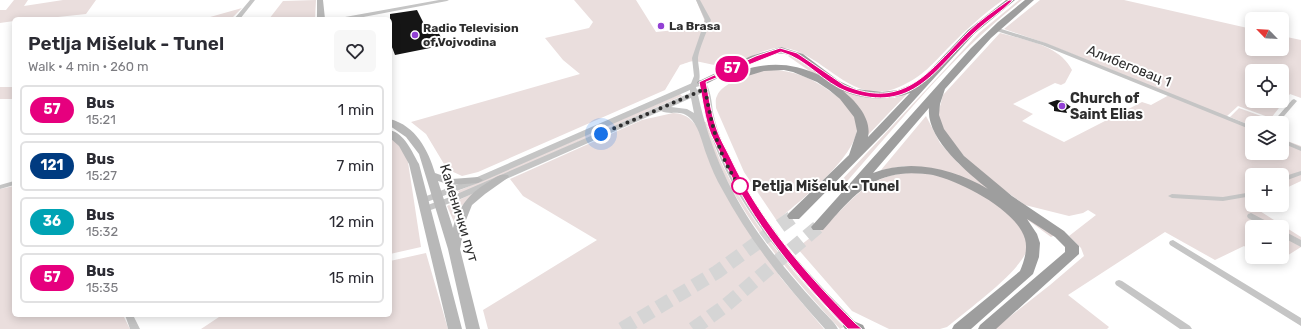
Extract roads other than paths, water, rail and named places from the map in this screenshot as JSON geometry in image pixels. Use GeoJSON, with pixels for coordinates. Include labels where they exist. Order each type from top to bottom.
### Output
{"type":"FeatureCollection","features":[{"type":"Feature","properties":{"kind":"highway"},"geometry":{"type":"LineString","coordinates":[[794,216],[884,127],[983,21],[1011,0]]}},
{"type":"Feature","properties":{"kind":"highway"},"geometry":{"type":"LineString","coordinates":[[818,227],[847,196],[941,86],[997,27],[1030,0]]}},
{"type":"Feature","properties":{"kind":"highway"},"geometry":{"type":"LineString","coordinates":[[698,85],[759,57],[780,50],[791,52],[800,56],[842,87],[868,95],[884,95],[902,92],[916,86],[933,73]]}},
{"type":"Feature","properties":{"kind":"highway"},"geometry":{"type":"LineString","coordinates":[[698,85],[751,70],[770,67],[807,72],[831,86],[855,110],[861,120],[863,130],[859,144],[847,165]]}},
{"type":"Feature","properties":{"kind":"highway"},"geometry":{"type":"LineString","coordinates":[[941,86],[933,114],[936,127],[947,144],[976,173],[1020,207],[1069,241],[1072,246],[1072,254],[986,329]]}},
{"type":"Feature","properties":{"kind":"highway"},"geometry":{"type":"LineString","coordinates":[[847,196],[867,182],[889,172],[905,170],[933,172],[962,180],[1015,213],[1026,226],[1033,240],[1032,261],[1026,274],[960,329]]}},
{"type":"Feature","properties":{"kind":"main road"},"geometry":{"type":"LineString","coordinates":[[320,0],[320,17]]}},
{"type":"Feature","properties":{"kind":"main road","name":"Каменички пут"},"geometry":{"type":"LineString","coordinates":[[392,123],[419,143],[431,175],[454,249],[473,329]]}},
{"type":"Feature","properties":{"kind":"main road","name":"Каменички пут"},"geometry":{"type":"LineString","coordinates":[[392,135],[404,144],[414,164],[455,329]]}},
{"type":"Feature","properties":{"kind":"main road"},"geometry":{"type":"LineString","coordinates":[[431,175],[451,182],[478,180]]}},
{"type":"Feature","properties":{"kind":"main road"},"geometry":{"type":"LineString","coordinates":[[454,249],[460,218],[466,204],[475,195],[504,177]]}},
{"type":"Feature","properties":{"kind":"street"},"geometry":{"type":"LineString","coordinates":[[239,17],[252,0]]}},
{"type":"Feature","properties":{"kind":"street"},"geometry":{"type":"LineString","coordinates":[[356,17],[447,0]]}},
{"type":"Feature","properties":{"kind":"street"},"geometry":{"type":"LineString","coordinates":[[698,0],[708,20],[695,58],[702,128],[709,152],[720,178],[748,225],[782,270],[832,329]]}},
{"type":"Feature","properties":{"kind":"street","name":"Алибеговац 1"},"geometry":{"type":"LineString","coordinates":[[997,27],[1044,44],[1245,125]]}},
{"type":"Feature","properties":{"kind":"street"},"geometry":{"type":"LineString","coordinates":[[425,204],[504,177],[651,112],[698,85]]}},
{"type":"Feature","properties":{"kind":"street"},"geometry":{"type":"LineString","coordinates":[[439,200],[478,180],[698,85]]}},
{"type":"Feature","properties":{"kind":"street"},"geometry":{"type":"LineString","coordinates":[[698,85],[712,128],[738,184],[760,219],[798,268],[854,328]]}},
{"type":"Feature","properties":{"kind":"street"},"geometry":{"type":"LineString","coordinates":[[1281,116],[1294,101]]}},
{"type":"Feature","properties":{"kind":"street"},"geometry":{"type":"LineString","coordinates":[[651,112],[672,109],[687,111],[695,117],[702,128]]}},
{"type":"Feature","properties":{"kind":"street"},"geometry":{"type":"LineString","coordinates":[[1289,144],[1301,149]]}},
{"type":"Feature","properties":{"kind":"street"},"geometry":{"type":"LineString","coordinates":[[1289,177],[1301,173]]}},
{"type":"Feature","properties":{"kind":"street"},"geometry":{"type":"LineString","coordinates":[[0,187],[12,184]]}},
{"type":"Feature","properties":{"kind":"street"},"geometry":{"type":"LineString","coordinates":[[1172,196],[1235,198],[1245,196]]}},
{"type":"Feature","properties":{"kind":"street"},"geometry":{"type":"LineString","coordinates":[[1251,216],[1258,220]]}},
{"type":"Feature","properties":{"kind":"street"},"geometry":{"type":"LineString","coordinates":[[1289,238],[1301,244]]}},
{"type":"Feature","properties":{"kind":"street"},"geometry":{"type":"LineString","coordinates":[[1173,243],[1301,322]]}},
{"type":"Feature","properties":{"kind":"street"},"geometry":{"type":"LineString","coordinates":[[1119,283],[1187,329]]}},
{"type":"Feature","properties":{"kind":"street"},"geometry":{"type":"LineString","coordinates":[[130,317],[135,329]]}},
{"type":"Feature","properties":{"kind":"tunnel"},"geometry":{"type":"LineString","coordinates":[[622,329],[717,272],[794,216]]}},
{"type":"Feature","properties":{"kind":"tunnel"},"geometry":{"type":"LineString","coordinates":[[693,329],[725,306],[818,227]]}},
{"type":"Feature","properties":{"kind":"place","name":"La Brasa"},"geometry":{"type":"Point","coordinates":[661,26]}},
{"type":"Feature","properties":{"kind":"place","name":"Radio Television of Vojvodina"},"geometry":{"type":"Point","coordinates":[415,35]}},
{"type":"Feature","properties":{"kind":"place","name":"Church of Saint Elias"},"geometry":{"type":"Point","coordinates":[1062,106]}},
{"type":"Feature","properties":{"kind":"place","name":"Petlja Mišeluk - Tunel"},"geometry":{"type":"Point","coordinates":[740,186]}}]}
